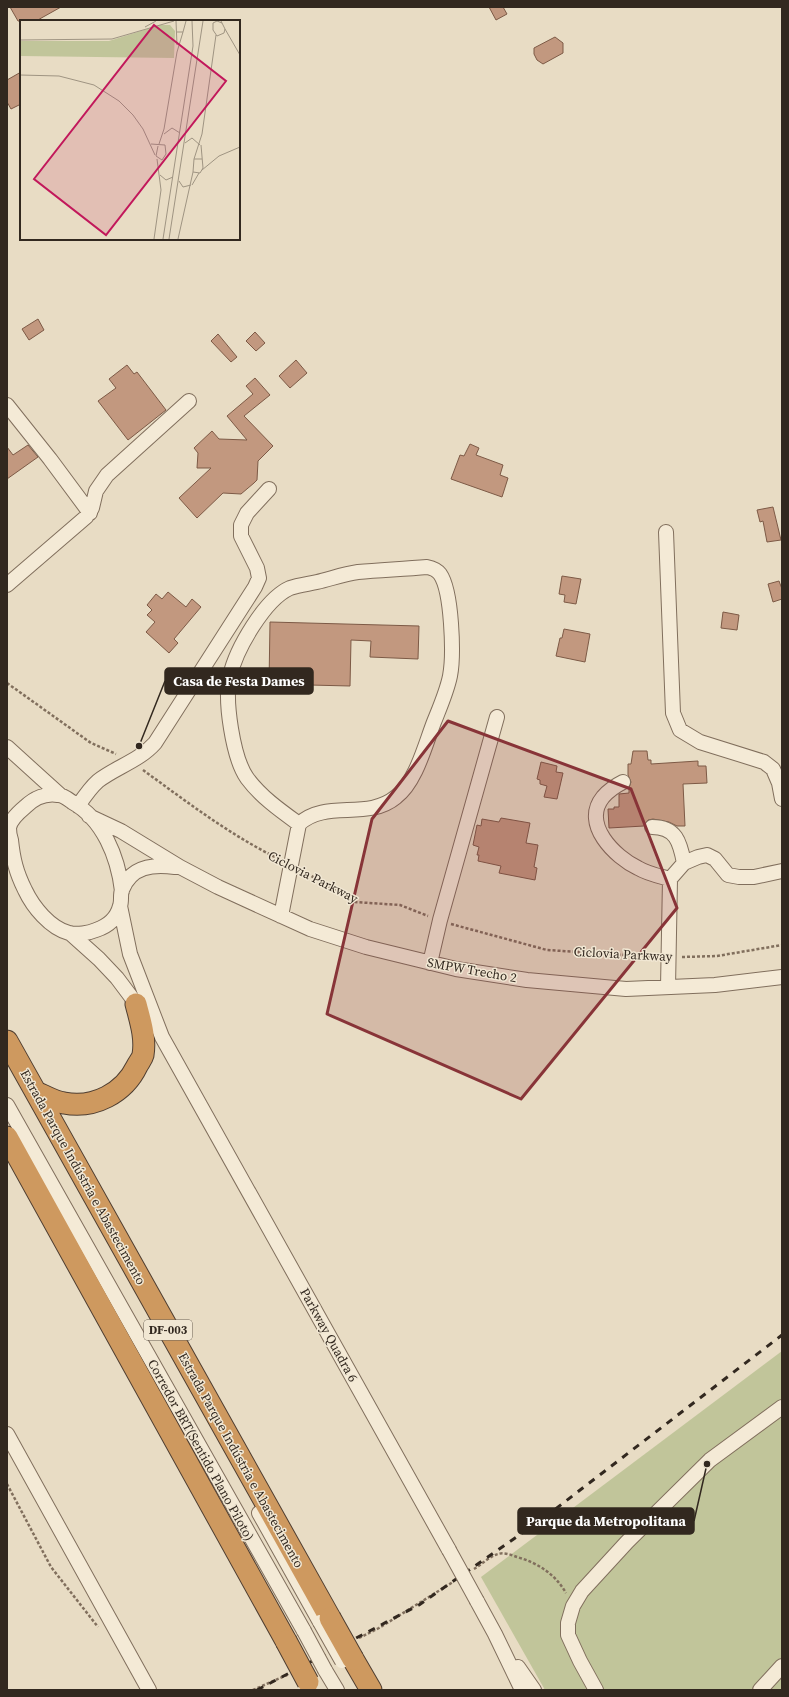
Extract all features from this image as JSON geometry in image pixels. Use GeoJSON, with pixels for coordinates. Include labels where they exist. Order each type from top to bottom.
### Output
{"type":"FeatureCollection","features":[{"type":"Feature","properties":{"kind":"highway"},"geometry":{"type":"LineString","coordinates":[[36,1092],[63,1103],[78,1104],[95,1102],[117,1092],[132,1078],[142,1056],[143,1034],[136,1004]]}},
{"type":"Feature","properties":{"kind":"highway","name":"Estrada Parque Indústria e Abastecimento"},"geometry":{"type":"LineString","coordinates":[[7,1041],[325,1620],[348,1660],[371,1690]]}},
{"type":"Feature","properties":{"kind":"highway"},"geometry":{"type":"LineString","coordinates":[[7,1137],[295,1636],[304,1682]]}},
{"type":"Feature","properties":{"kind":"street"},"geometry":{"type":"LineString","coordinates":[[7,584],[90,513],[96,491],[107,475],[189,401]]}},
{"type":"Feature","properties":{"kind":"street"},"geometry":{"type":"LineString","coordinates":[[7,405],[90,513]]}},
{"type":"Feature","properties":{"kind":"street"},"geometry":{"type":"LineString","coordinates":[[78,806],[99,780],[143,756],[155,743],[255,587],[259,578],[257,568],[241,536],[241,525],[247,513],[269,488]]}},
{"type":"Feature","properties":{"kind":"street"},"geometry":{"type":"LineString","coordinates":[[666,532],[673,713],[680,730],[700,742],[764,762],[773,769],[780,783],[782,799]]}},
{"type":"Feature","properties":{"kind":"street"},"geometry":{"type":"LineString","coordinates":[[281,916],[300,824],[306,818],[314,814],[380,807],[397,797],[408,785],[416,769],[450,677],[453,654],[448,598],[444,582],[440,574],[435,569],[427,567],[356,572],[290,588],[274,598],[257,620],[242,645],[230,676],[228,702],[235,746],[240,765],[247,778],[256,789],[300,824]]}},
{"type":"Feature","properties":{"kind":"street"},"geometry":{"type":"LineString","coordinates":[[430,963],[440,920],[497,717]]}},
{"type":"Feature","properties":{"kind":"street"},"geometry":{"type":"LineString","coordinates":[[7,747],[60,795],[78,806],[90,816],[121,831],[180,867]]}},
{"type":"Feature","properties":{"kind":"street"},"geometry":{"type":"LineString","coordinates":[[623,782],[610,790],[602,798],[597,809],[597,821],[600,834],[612,850],[623,860],[650,874],[670,879]]}},
{"type":"Feature","properties":{"kind":"street"},"geometry":{"type":"LineString","coordinates":[[60,795],[46,795],[30,802],[8,822],[13,861],[28,896],[42,915],[54,925],[70,933],[90,932],[105,927],[115,918],[120,906],[122,891],[120,874],[116,860],[103,834],[90,816]]}},
{"type":"Feature","properties":{"kind":"street"},"geometry":{"type":"LineString","coordinates":[[652,828],[663,827],[671,832],[678,840],[684,863]]}},
{"type":"Feature","properties":{"kind":"street"},"geometry":{"type":"LineString","coordinates":[[668,987],[670,879],[684,863],[707,855],[715,859],[728,875],[754,877],[782,871]]}},
{"type":"Feature","properties":{"kind":"street"},"geometry":{"type":"LineString","coordinates":[[122,891],[129,879],[136,872],[147,867],[158,865],[180,867]]}},
{"type":"Feature","properties":{"kind":"street","name":"SMPW Trecho 2"},"geometry":{"type":"LineString","coordinates":[[180,867],[218,888],[310,929],[366,947],[456,969],[527,980],[626,989],[715,985],[782,977]]}},
{"type":"Feature","properties":{"kind":"street","name":"Parkway Quadra 6"},"geometry":{"type":"LineString","coordinates":[[120,906],[130,954],[162,1037],[449,1550],[495,1634],[522,1690]]}},
{"type":"Feature","properties":{"kind":"street","name":"Parkway Quadra 6"},"geometry":{"type":"LineString","coordinates":[[70,933],[99,959],[117,978],[162,1037]]}},
{"type":"Feature","properties":{"kind":"street"},"geometry":{"type":"LineString","coordinates":[[7,1059],[325,1620]]}},
{"type":"Feature","properties":{"kind":"street","name":"Corredor BRT(Sentido Plano Piloto)"},"geometry":{"type":"LineString","coordinates":[[7,1105],[295,1636],[325,1670],[337,1690]]}},
{"type":"Feature","properties":{"kind":"street"},"geometry":{"type":"LineString","coordinates":[[596,1690],[568,1635],[568,1623],[573,1606],[582,1591],[627,1542],[710,1460],[782,1407]]}},
{"type":"Feature","properties":{"kind":"street"},"geometry":{"type":"LineString","coordinates":[[7,1434],[149,1690]]}},
{"type":"Feature","properties":{"kind":"street","name":"Parkway Quadra 6"},"geometry":{"type":"LineString","coordinates":[[495,1634],[534,1690]]}},
{"type":"Feature","properties":{"kind":"street"},"geometry":{"type":"LineString","coordinates":[[348,1660],[360,1690]]}},
{"type":"Feature","properties":{"kind":"street"},"geometry":{"type":"LineString","coordinates":[[760,1690],[782,1666]]}},
{"type":"Feature","properties":{"kind":"path","name":"Ciclovia Parkway"},"geometry":{"type":"LineString","coordinates":[[7,683],[91,743],[132,761],[197,810],[244,840],[355,902],[400,905],[440,920],[546,950],[648,958],[717,956],[782,944]]}},
{"type":"Feature","properties":{"kind":"path"},"geometry":{"type":"LineString","coordinates":[[7,1484],[51,1567],[102,1633]]}},
{"type":"Feature","properties":{"kind":"path"},"geometry":{"type":"LineString","coordinates":[[472,1570],[498,1554],[510,1554],[527,1560],[543,1568],[560,1583],[573,1606]]}},
{"type":"Feature","properties":{"kind":"path"},"geometry":{"type":"LineString","coordinates":[[359,1638],[379,1628],[459,1579]]}},
{"type":"Feature","properties":{"kind":"path"},"geometry":{"type":"LineString","coordinates":[[253,1690],[304,1682]]}},
{"type":"Feature","properties":{"kind":"highlighted area"},"geometry":{"type":"Polygon","coordinates":[[[448,721],[631,789],[677,908],[521,1099],[327,1014],[372,819],[448,721]]]}},
{"type":"Feature","properties":{"kind":"green space"},"geometry":{"type":"Polygon","coordinates":[[[782,1351],[781,1690],[545,1690],[481,1577],[782,1351]]]}},
{"type":"Feature","properties":{"kind":"building"},"geometry":{"type":"Polygon","coordinates":[[[10,7],[61,7],[38,20],[18,21],[10,7]]]}},
{"type":"Feature","properties":{"kind":"building"},"geometry":{"type":"Polygon","coordinates":[[[489,7],[503,7],[507,14],[496,20],[489,7]]]}},
{"type":"Feature","properties":{"kind":"building"},"geometry":{"type":"Polygon","coordinates":[[[555,37],[563,43],[563,53],[543,64],[537,60],[534,54],[534,48],[555,37]]]}},
{"type":"Feature","properties":{"kind":"building"},"geometry":{"type":"Polygon","coordinates":[[[20,73],[20,104],[11,109],[7,102],[7,80],[20,73]]]}},
{"type":"Feature","properties":{"kind":"building"},"geometry":{"type":"Polygon","coordinates":[[[38,319],[44,330],[29,340],[22,329],[38,319]]]}},
{"type":"Feature","properties":{"kind":"building"},"geometry":{"type":"Polygon","coordinates":[[[255,332],[265,343],[256,351],[246,341],[255,332]]]}},
{"type":"Feature","properties":{"kind":"building"},"geometry":{"type":"Polygon","coordinates":[[[218,334],[237,357],[231,362],[211,341],[218,334]]]}},
{"type":"Feature","properties":{"kind":"building"},"geometry":{"type":"Polygon","coordinates":[[[296,360],[307,373],[290,388],[279,376],[296,360]]]}},
{"type":"Feature","properties":{"kind":"building"},"geometry":{"type":"Polygon","coordinates":[[[127,365],[134,374],[137,372],[166,410],[128,440],[98,401],[116,388],[109,379],[127,365]]]}},
{"type":"Feature","properties":{"kind":"building"},"geometry":{"type":"Polygon","coordinates":[[[255,378],[270,395],[244,416],[273,446],[258,461],[257,480],[254,483],[241,494],[223,493],[197,518],[179,498],[211,468],[197,468],[198,453],[194,448],[212,431],[219,439],[247,440],[227,416],[253,394],[246,386],[255,378]]]}},
{"type":"Feature","properties":{"kind":"building"},"geometry":{"type":"Polygon","coordinates":[[[470,444],[479,448],[476,455],[503,465],[500,475],[508,478],[502,497],[451,479],[460,455],[464,456],[470,444]]]}},
{"type":"Feature","properties":{"kind":"building"},"geometry":{"type":"Polygon","coordinates":[[[28,445],[38,457],[7,479],[7,447],[13,455],[28,445]]]}},
{"type":"Feature","properties":{"kind":"building"},"geometry":{"type":"Polygon","coordinates":[[[773,507],[781,540],[767,542],[763,521],[760,522],[757,510],[773,507]]]}},
{"type":"Feature","properties":{"kind":"building"},"geometry":{"type":"Polygon","coordinates":[[[562,576],[581,579],[576,604],[564,602],[565,595],[559,594],[562,576]]]}},
{"type":"Feature","properties":{"kind":"building"},"geometry":{"type":"Polygon","coordinates":[[[779,581],[782,589],[782,599],[773,602],[768,584],[779,581]]]}},
{"type":"Feature","properties":{"kind":"building"},"geometry":{"type":"Polygon","coordinates":[[[168,592],[186,607],[192,599],[201,607],[174,639],[178,643],[169,653],[146,632],[155,622],[147,615],[152,610],[147,605],[156,594],[162,599],[168,592]]]}},
{"type":"Feature","properties":{"kind":"building"},"geometry":{"type":"Polygon","coordinates":[[[723,612],[739,615],[737,630],[721,628],[723,612]]]}},
{"type":"Feature","properties":{"kind":"building"},"geometry":{"type":"Polygon","coordinates":[[[270,622],[419,626],[418,659],[370,657],[371,641],[351,640],[350,686],[269,684],[270,622]]]}},
{"type":"Feature","properties":{"kind":"building"},"geometry":{"type":"Polygon","coordinates":[[[564,629],[590,634],[585,662],[556,656],[560,638],[562,638],[564,629]]]}},
{"type":"Feature","properties":{"kind":"building"},"geometry":{"type":"Polygon","coordinates":[[[633,751],[647,751],[648,760],[651,760],[651,764],[698,761],[698,766],[706,766],[707,783],[683,784],[685,826],[677,826],[669,822],[653,819],[648,820],[644,826],[609,828],[608,809],[619,807],[619,794],[629,793],[631,782],[628,775],[628,764],[631,764],[633,751]]]}},
{"type":"Feature","properties":{"kind":"building"},"geometry":{"type":"Polygon","coordinates":[[[541,762],[557,766],[556,772],[563,773],[557,799],[544,797],[547,786],[540,784],[540,780],[537,779],[541,762]]]}},
{"type":"Feature","properties":{"kind":"building"},"geometry":{"type":"Polygon","coordinates":[[[501,818],[530,823],[526,843],[538,845],[534,867],[537,868],[535,880],[499,873],[501,866],[478,861],[479,855],[477,855],[479,847],[473,845],[477,825],[481,826],[482,819],[499,822],[501,818]]]}},
{"type":"Feature","properties":{"kind":"railway"},"geometry":{"type":"LineString","coordinates":[[257,1690],[419,1605],[545,1517],[782,1335]]}},
{"type":"Feature","properties":{"kind":"place","name":"Casa de Festa Dames"},"geometry":{"type":"Point","coordinates":[139,746]}},
{"type":"Feature","properties":{"kind":"place","name":"Parque da Metropolitana"},"geometry":{"type":"Point","coordinates":[707,1464]}}]}
